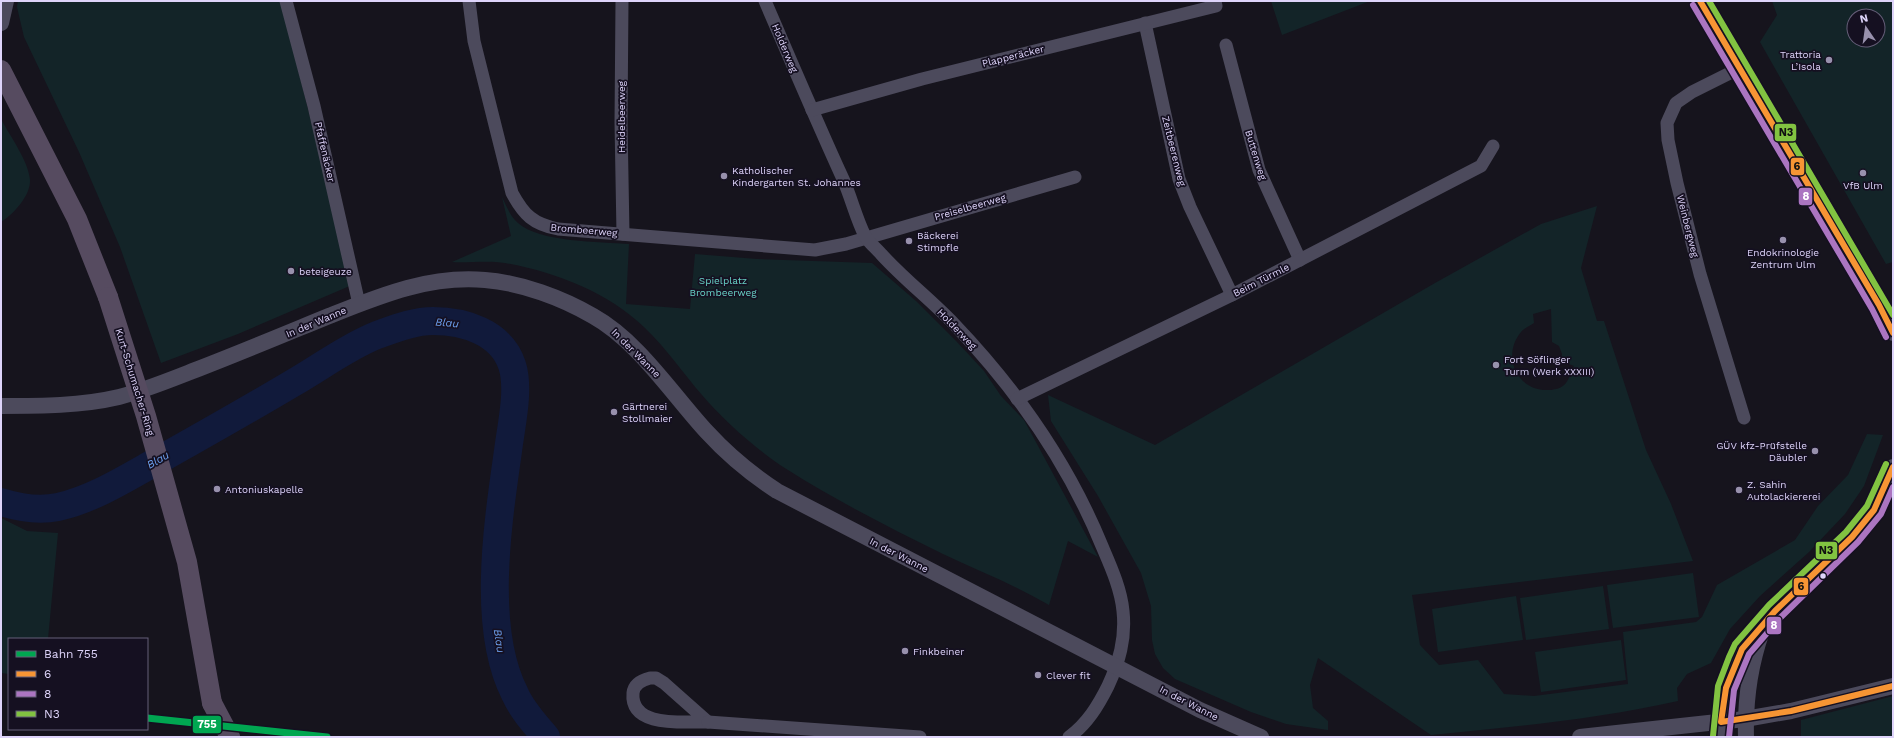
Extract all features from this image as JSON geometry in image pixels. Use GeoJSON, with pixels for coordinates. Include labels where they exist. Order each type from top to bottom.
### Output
{"type":"FeatureCollection","features":[{"type":"Feature","properties":{"kind":"main road","name":"Kurt-Schumacher-Ring"},"geometry":{"type":"LineString","coordinates":[[1,70],[77,219],[108,298],[146,416],[187,562],[218,737]]}},
{"type":"Feature","properties":{"kind":"main road"},"geometry":{"type":"LineString","coordinates":[[213,706],[213,737]]}},
{"type":"Feature","properties":{"kind":"main road"},"geometry":{"type":"LineString","coordinates":[[213,706],[230,737]]}},
{"type":"Feature","properties":{"kind":"street"},"geometry":{"type":"LineString","coordinates":[[1,22],[6,1]]}},
{"type":"Feature","properties":{"kind":"street","name":"Pfaffenäcker"},"geometry":{"type":"LineString","coordinates":[[286,1],[314,106],[359,304]]}},
{"type":"Feature","properties":{"kind":"street","name":"Brombeerweg"},"geometry":{"type":"LineString","coordinates":[[469,1],[474,41],[512,193],[520,208],[532,220],[544,226],[558,230],[815,250],[866,237]]}},
{"type":"Feature","properties":{"kind":"street","name":"Heidelbeerweg"},"geometry":{"type":"LineString","coordinates":[[622,1],[621,122],[623,234]]}},
{"type":"Feature","properties":{"kind":"street","name":"Holderweg"},"geometry":{"type":"LineString","coordinates":[[765,1],[845,182],[866,237],[894,268],[953,323],[990,364],[1041,431],[1068,476],[1095,529],[1115,578],[1123,610],[1124,631],[1118,666]]}},
{"type":"Feature","properties":{"kind":"street"},"geometry":{"type":"LineString","coordinates":[[1700,1],[1876,300],[1893,333]]}},
{"type":"Feature","properties":{"kind":"street","name":"Plapperäcker"},"geometry":{"type":"LineString","coordinates":[[812,110],[922,79],[1145,23],[1216,3]]}},
{"type":"Feature","properties":{"kind":"street","name":"Zeitbeerenweg"},"geometry":{"type":"LineString","coordinates":[[1145,23],[1179,179],[1190,207],[1232,295]]}},
{"type":"Feature","properties":{"kind":"street","name":"Buttenweg"},"geometry":{"type":"LineString","coordinates":[[1226,45],[1259,170],[1300,260]]}},
{"type":"Feature","properties":{"kind":"street","name":"Weinbergweg"},"geometry":{"type":"LineString","coordinates":[[1740,68],[1692,92],[1676,104],[1667,123],[1668,140],[1677,183],[1698,266],[1744,418]]}},
{"type":"Feature","properties":{"kind":"street","name":"Beim Türmle"},"geometry":{"type":"LineString","coordinates":[[1017,399],[1232,295],[1481,166],[1493,146]]}},
{"type":"Feature","properties":{"kind":"street","name":"Preiselbeerweg"},"geometry":{"type":"LineString","coordinates":[[866,237],[1074,177]]}},
{"type":"Feature","properties":{"kind":"street","name":"In der Wanne"},"geometry":{"type":"LineString","coordinates":[[1,406],[76,403],[120,397],[156,385],[359,304],[415,285],[462,279],[506,283],[532,290],[574,306],[617,332],[637,352],[731,457],[777,491],[1118,666],[1200,710],[1261,737]]}},
{"type":"Feature","properties":{"kind":"street"},"geometry":{"type":"LineString","coordinates":[[1721,729],[1726,688],[1736,660],[1751,638],[1765,622],[1852,537],[1874,510],[1893,467]]}},
{"type":"Feature","properties":{"kind":"street"},"geometry":{"type":"LineString","coordinates":[[1746,737],[1745,719],[1750,667],[1765,622]]}},
{"type":"Feature","properties":{"kind":"street"},"geometry":{"type":"LineString","coordinates":[[1069,737],[1084,724],[1095,710],[1118,666]]}},
{"type":"Feature","properties":{"kind":"street"},"geometry":{"type":"LineString","coordinates":[[708,722],[664,683],[656,678],[642,680],[633,692],[637,709],[644,716],[655,720],[708,722],[920,737]]}},
{"type":"Feature","properties":{"kind":"street"},"geometry":{"type":"LineString","coordinates":[[1580,737],[1721,729],[1745,719],[1791,711],[1893,686]]}},
{"type":"Feature","properties":{"kind":"green space"},"geometry":{"type":"Polygon","coordinates":[[[18,1],[281,1],[352,285],[238,334],[161,363],[120,247],[79,152],[24,37],[17,7],[18,1]]]}},
{"type":"Feature","properties":{"kind":"green space"},"geometry":{"type":"Polygon","coordinates":[[[1271,1],[1370,1],[1282,35],[1271,1]]]}},
{"type":"Feature","properties":{"kind":"green space","name":"VfB Ulm"},"geometry":{"type":"Polygon","coordinates":[[[1772,1],[1893,1],[1893,262],[1886,264],[1760,42],[1777,15],[1772,1]]]}},
{"type":"Feature","properties":{"kind":"green space"},"geometry":{"type":"Polygon","coordinates":[[[1,119],[23,157],[29,173],[30,186],[28,192],[16,210],[1,222],[1,119]]]}},
{"type":"Feature","properties":{"kind":"green space","name":"Spielplatz Brombeerweg"},"geometry":{"type":"Polygon","coordinates":[[[502,197],[509,211],[518,223],[527,229],[540,234],[570,240],[629,244],[626,304],[690,309],[695,254],[757,259],[872,263],[916,301],[957,342],[984,371],[1001,396],[1024,420],[1098,557],[1068,541],[1049,605],[903,534],[788,470],[765,454],[731,426],[702,395],[653,336],[630,315],[615,304],[580,285],[524,267],[499,262],[452,262],[511,236],[502,197]]]}},
{"type":"Feature","properties":{"kind":"green space"},"geometry":{"type":"Polygon","coordinates":[[[1597,206],[1581,268],[1597,321],[1604,321],[1646,450],[1671,504],[1693,561],[1412,595],[1420,645],[1439,665],[1478,660],[1504,694],[1534,696],[1628,684],[1623,632],[1696,622],[1702,617],[1717,585],[1795,540],[1818,506],[1848,475],[1867,434],[1883,435],[1864,486],[1845,514],[1809,552],[1760,596],[1730,629],[1711,663],[1687,674],[1677,688],[1678,701],[1586,718],[1431,735],[1318,658],[1310,685],[1313,708],[1328,721],[1328,730],[1286,724],[1251,712],[1175,679],[1163,668],[1155,654],[1152,640],[1151,606],[1141,573],[1098,496],[1051,421],[1048,395],[1155,445],[1435,283],[1541,224],[1597,206]],[[1551,309],[1533,314],[1534,323],[1521,332],[1515,341],[1512,351],[1516,371],[1521,379],[1528,385],[1538,389],[1554,390],[1566,383],[1574,366],[1561,361],[1562,354],[1559,346],[1552,342],[1551,309]]]}},
{"type":"Feature","properties":{"kind":"green space"},"geometry":{"type":"Polygon","coordinates":[[[1,518],[27,531],[58,533],[48,638],[8,638],[8,674],[1,673],[1,518]]]}},
{"type":"Feature","properties":{"kind":"green space"},"geometry":{"type":"Polygon","coordinates":[[[1693,573],[1699,617],[1613,628],[1607,585],[1693,573]]]}},
{"type":"Feature","properties":{"kind":"green space"},"geometry":{"type":"Polygon","coordinates":[[[1603,586],[1609,629],[1526,640],[1520,598],[1603,586]]]}},
{"type":"Feature","properties":{"kind":"green space"},"geometry":{"type":"Polygon","coordinates":[[[1516,596],[1523,640],[1438,652],[1432,609],[1516,596]]]}},
{"type":"Feature","properties":{"kind":"green space"},"geometry":{"type":"Polygon","coordinates":[[[1621,640],[1626,680],[1541,692],[1535,652],[1621,640]]]}},
{"type":"Feature","properties":{"kind":"green space"},"geometry":{"type":"Polygon","coordinates":[[[1893,696],[1893,737],[1801,737],[1801,720],[1893,696]]]}},
{"type":"Feature","properties":{"kind":"waterway","name":"Blau"},"geometry":{"type":"LineString","coordinates":[[1,502],[15,506],[43,509],[58,507],[82,500],[128,477],[303,377],[345,351],[377,335],[397,328],[426,321],[457,323],[469,326],[480,331],[499,344],[507,354],[512,365],[514,375],[514,408],[497,542],[495,607],[498,638],[505,668],[515,694],[525,711],[546,737]]}},
{"type":"Feature","properties":{"kind":"rail line","name":"755"},"geometry":{"type":"LineString","coordinates":[[148,718],[327,737]]}},
{"type":"Feature","properties":{"kind":"transit line","name":"6"},"geometry":{"type":"LineString","coordinates":[[1700,1],[1879,305],[1893,333]]}},
{"type":"Feature","properties":{"kind":"transit line","name":"N3"},"geometry":{"type":"LineString","coordinates":[[1709,1],[1893,315]]}},
{"type":"Feature","properties":{"kind":"transit line","name":"8"},"geometry":{"type":"LineString","coordinates":[[1693,5],[1872,309],[1886,337]]}},
{"type":"Feature","properties":{"kind":"transit line","name":"N3"},"geometry":{"type":"LineString","coordinates":[[1713,736],[1718,686],[1735,644],[1769,605],[1846,532],[1867,506],[1886,464]]}},
{"type":"Feature","properties":{"kind":"transit line","name":"6"},"geometry":{"type":"LineString","coordinates":[[1893,467],[1874,510],[1852,537],[1775,611],[1742,649],[1726,688],[1721,722],[1791,711],[1893,686]]}},
{"type":"Feature","properties":{"kind":"transit line","name":"8"},"geometry":{"type":"LineString","coordinates":[[1729,737],[1734,690],[1749,654],[1781,617],[1858,542],[1881,514],[1893,487]]}},
{"type":"Feature","properties":{"kind":"place","name":"Trattoria L’Isola"},"geometry":{"type":"Point","coordinates":[1829,60]}},
{"type":"Feature","properties":{"kind":"place","name":"VfB Ulm"},"geometry":{"type":"Point","coordinates":[1863,173]}},
{"type":"Feature","properties":{"kind":"place","name":"Katholischer Kindergarten St. Johannes"},"geometry":{"type":"Point","coordinates":[724,176]}},
{"type":"Feature","properties":{"kind":"place","name":"Endokrinologie Zentrum Ulm"},"geometry":{"type":"Point","coordinates":[1783,240]}},
{"type":"Feature","properties":{"kind":"place","name":"Bäckerei Stimpfle"},"geometry":{"type":"Point","coordinates":[909,241]}},
{"type":"Feature","properties":{"kind":"place","name":"beteigeuze"},"geometry":{"type":"Point","coordinates":[291,271]}},
{"type":"Feature","properties":{"kind":"place","name":"Fort Söflinger Turm (Werk XXXIII)"},"geometry":{"type":"Point","coordinates":[1496,365]}},
{"type":"Feature","properties":{"kind":"place","name":"Gärtnerei Stollmaier"},"geometry":{"type":"Point","coordinates":[614,412]}},
{"type":"Feature","properties":{"kind":"place","name":"GÜV kfz-Prüfstelle Däubler"},"geometry":{"type":"Point","coordinates":[1815,451]}},
{"type":"Feature","properties":{"kind":"place","name":"Antoniuskapelle"},"geometry":{"type":"Point","coordinates":[217,489]}},
{"type":"Feature","properties":{"kind":"place","name":"Z. Sahin Autolackiererei"},"geometry":{"type":"Point","coordinates":[1739,490]}},
{"type":"Feature","properties":{"kind":"place","name":"Finkbeiner"},"geometry":{"type":"Point","coordinates":[905,651]}},
{"type":"Feature","properties":{"kind":"place","name":"Clever fit"},"geometry":{"type":"Point","coordinates":[1038,675]}}]}
